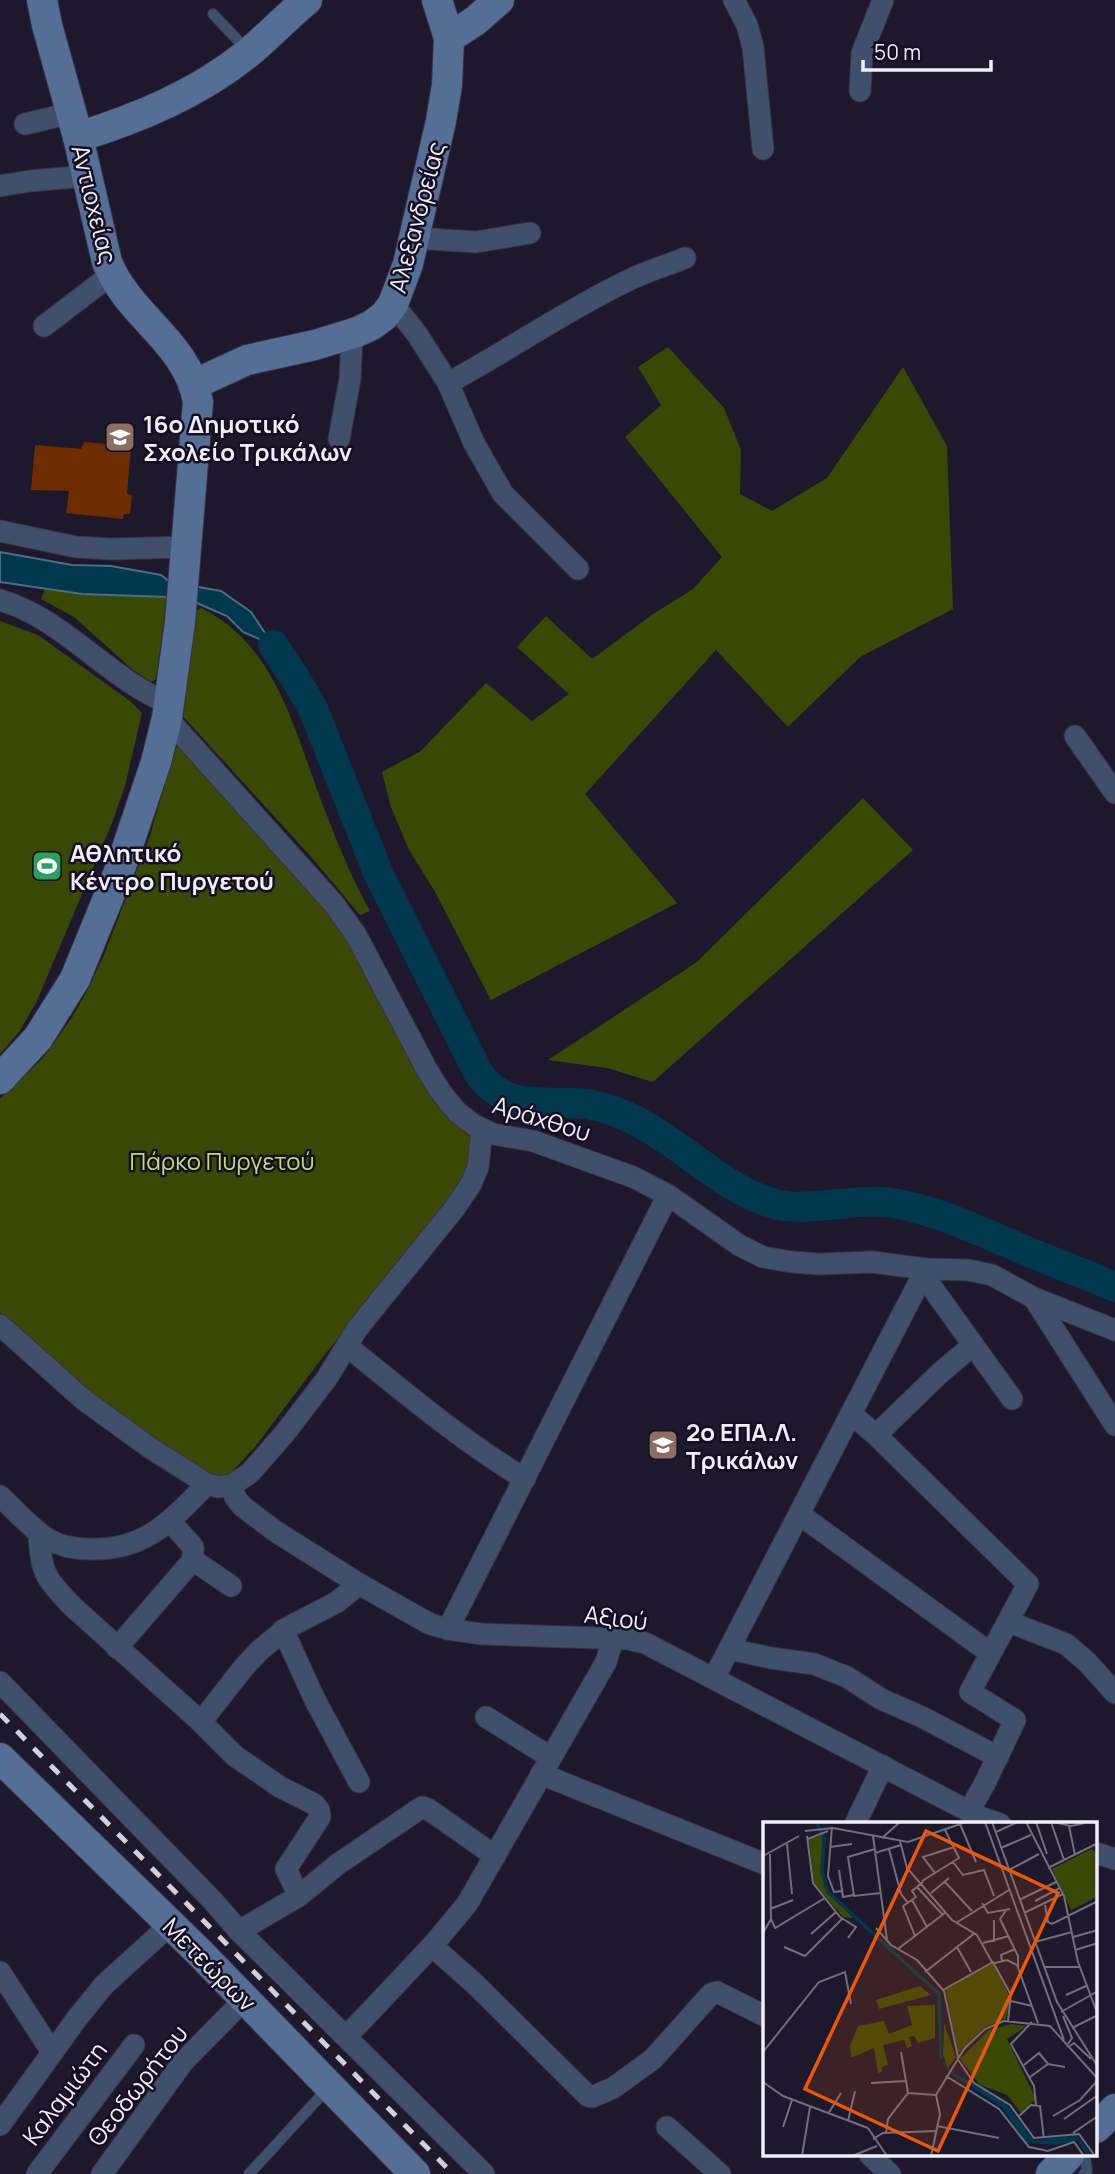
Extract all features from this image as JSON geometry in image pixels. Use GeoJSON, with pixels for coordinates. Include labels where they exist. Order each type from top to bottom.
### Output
{"type":"FeatureCollection","features":[{"type":"Feature","properties":{"kind":"street","name":"Αντιοχείας"},"geometry":{"type":"LineString","coordinates":[[42,0],[107,262],[126,296],[165,337],[187,367],[195,384]]}},
{"type":"Feature","properties":{"kind":"street","name":"Αλεξανδρείας"},"geometry":{"type":"LineString","coordinates":[[195,384],[247,360],[352,334],[372,325],[393,304],[408,264],[447,85],[449,38],[437,0]]}},
{"type":"Feature","properties":{"kind":"street"},"geometry":{"type":"LineString","coordinates":[[449,38],[475,21],[499,0]]}},
{"type":"Feature","properties":{"kind":"street"},"geometry":{"type":"LineString","coordinates":[[734,0],[747,25],[752,47],[763,149]]}},
{"type":"Feature","properties":{"kind":"street"},"geometry":{"type":"LineString","coordinates":[[860,91],[862,53],[883,0]]}},
{"type":"Feature","properties":{"kind":"street"},"geometry":{"type":"LineString","coordinates":[[24,124],[75,125],[162,106],[225,71],[249,52],[300,2]]}},
{"type":"Feature","properties":{"kind":"street"},"geometry":{"type":"LineString","coordinates":[[0,186],[86,176]]}},
{"type":"Feature","properties":{"kind":"street"},"geometry":{"type":"LineString","coordinates":[[414,238],[476,242],[530,233]]}},
{"type":"Feature","properties":{"kind":"street"},"geometry":{"type":"LineString","coordinates":[[448,383],[483,365],[548,323],[627,281],[685,258]]}},
{"type":"Feature","properties":{"kind":"street"},"geometry":{"type":"LineString","coordinates":[[44,326],[112,274]]}},
{"type":"Feature","properties":{"kind":"street"},"geometry":{"type":"LineString","coordinates":[[393,304],[417,334],[448,383],[474,443],[503,494],[578,569]]}},
{"type":"Feature","properties":{"kind":"street"},"geometry":{"type":"LineString","coordinates":[[340,439],[349,388],[352,334]]}},
{"type":"Feature","properties":{"kind":"street"},"geometry":{"type":"LineString","coordinates":[[0,1079],[38,1038],[65,997],[83,961],[146,795],[167,710],[180,622],[198,402],[195,384]]}},
{"type":"Feature","properties":{"kind":"street"},"geometry":{"type":"LineString","coordinates":[[0,531],[76,547],[186,554]]}},
{"type":"Feature","properties":{"kind":"street"},"geometry":{"type":"LineString","coordinates":[[0,600],[36,615],[167,710]]}},
{"type":"Feature","properties":{"kind":"street","name":"Αράχθου"},"geometry":{"type":"LineString","coordinates":[[167,710],[333,903],[356,935],[440,1091],[457,1112],[482,1129],[533,1141],[633,1177],[668,1195],[739,1245],[763,1257],[778,1261],[819,1264],[872,1262],[924,1272],[968,1270],[992,1275],[1034,1298],[1115,1330]]}},
{"type":"Feature","properties":{"kind":"street"},"geometry":{"type":"LineString","coordinates":[[1075,736],[1115,793]]}},
{"type":"Feature","properties":{"kind":"street"},"geometry":{"type":"LineString","coordinates":[[1,1327],[102,1414],[149,1447],[207,1484],[218,1487],[232,1485],[250,1473],[285,1433],[327,1378],[357,1329],[466,1192],[478,1167],[482,1129]]}},
{"type":"Feature","properties":{"kind":"street"},"geometry":{"type":"LineString","coordinates":[[448,1629],[668,1195]]}},
{"type":"Feature","properties":{"kind":"street"},"geometry":{"type":"LineString","coordinates":[[714,1678],[924,1272],[1012,1399]]}},
{"type":"Feature","properties":{"kind":"street","name":"Αράχθου"},"geometry":{"type":"LineString","coordinates":[[1034,1298],[1115,1426]]}},
{"type":"Feature","properties":{"kind":"street"},"geometry":{"type":"LineString","coordinates":[[876,1435],[973,1345]]}},
{"type":"Feature","properties":{"kind":"street"},"geometry":{"type":"LineString","coordinates":[[347,1346],[434,1417],[524,1479]]}},
{"type":"Feature","properties":{"kind":"street"},"geometry":{"type":"LineString","coordinates":[[851,1414],[876,1435],[1028,1584],[970,1692],[1015,1720],[998,1757],[982,1819]]}},
{"type":"Feature","properties":{"kind":"street"},"geometry":{"type":"LineString","coordinates":[[0,1496],[52,1541],[73,1548],[114,1549],[145,1539],[170,1521],[207,1484]]}},
{"type":"Feature","properties":{"kind":"street","name":"Αξιού"},"geometry":{"type":"LineString","coordinates":[[232,1485],[238,1502],[260,1521],[359,1584],[421,1619],[448,1629],[506,1636],[613,1639],[645,1643],[982,1819]]}},
{"type":"Feature","properties":{"kind":"street"},"geometry":{"type":"LineString","coordinates":[[799,1514],[990,1653]]}},
{"type":"Feature","properties":{"kind":"street"},"geometry":{"type":"LineString","coordinates":[[117,1648],[193,1560],[193,1547],[170,1521]]}},
{"type":"Feature","properties":{"kind":"street"},"geometry":{"type":"LineString","coordinates":[[39,1532],[40,1554],[47,1577],[72,1606],[235,1756],[280,1787],[314,1804],[319,1810],[320,1817],[285,1869],[299,1896]]}},
{"type":"Feature","properties":{"kind":"street"},"geometry":{"type":"LineString","coordinates":[[193,1560],[231,1586]]}},
{"type":"Feature","properties":{"kind":"street"},"geometry":{"type":"LineString","coordinates":[[201,1722],[244,1667],[283,1630],[344,1598],[359,1584]]}},
{"type":"Feature","properties":{"kind":"street"},"geometry":{"type":"LineString","coordinates":[[1009,1622],[1066,1644],[1087,1662],[1115,1693]]}},
{"type":"Feature","properties":{"kind":"street"},"geometry":{"type":"LineString","coordinates":[[283,1630],[315,1700],[359,1782]]}},
{"type":"Feature","properties":{"kind":"street"},"geometry":{"type":"LineString","coordinates":[[346,2036],[432,1946],[467,1904],[606,1662],[613,1639]]}},
{"type":"Feature","properties":{"kind":"street"},"geometry":{"type":"LineString","coordinates":[[729,1650],[814,1664],[847,1677],[881,1699],[998,1757]]}},
{"type":"Feature","properties":{"kind":"street"},"geometry":{"type":"LineString","coordinates":[[0,1682],[239,1931],[484,2174]]}},
{"type":"Feature","properties":{"kind":"street"},"geometry":{"type":"LineString","coordinates":[[486,1717],[546,1766],[763,1863]]}},
{"type":"Feature","properties":{"kind":"street","name":"Μετεώρων"},"geometry":{"type":"LineString","coordinates":[[1,1760],[171,1924],[415,2174]]}},
{"type":"Feature","properties":{"kind":"street"},"geometry":{"type":"LineString","coordinates":[[856,1822],[883,1766]]}},
{"type":"Feature","properties":{"kind":"street"},"geometry":{"type":"LineString","coordinates":[[239,1931],[299,1896],[338,1864],[422,1807],[495,1856]]}},
{"type":"Feature","properties":{"kind":"street"},"geometry":{"type":"LineString","coordinates":[[1098,1854],[1115,1859]]}},
{"type":"Feature","properties":{"kind":"street"},"geometry":{"type":"LineString","coordinates":[[0,2125],[104,1985],[171,1924]]}},
{"type":"Feature","properties":{"kind":"street"},"geometry":{"type":"LineString","coordinates":[[432,1946],[592,2097],[613,2088],[653,2059],[711,1994],[717,1992],[763,2015]]}},
{"type":"Feature","properties":{"kind":"street"},"geometry":{"type":"LineString","coordinates":[[0,1972],[52,2052]]}},
{"type":"Feature","properties":{"kind":"street","name":"Θεοδωρήτου"},"geometry":{"type":"LineString","coordinates":[[102,2174],[183,2062],[245,1999]]}},
{"type":"Feature","properties":{"kind":"street","name":"Καλαμιώτη"},"geometry":{"type":"LineString","coordinates":[[37,2174],[134,2045]]}},
{"type":"Feature","properties":{"kind":"street"},"geometry":{"type":"LineString","coordinates":[[1098,2126],[1115,2109]]}},
{"type":"Feature","properties":{"kind":"street"},"geometry":{"type":"LineString","coordinates":[[667,2127],[720,2174]]}},
{"type":"Feature","properties":{"kind":"street"},"geometry":{"type":"LineString","coordinates":[[872,2156],[890,2174]]}},
{"type":"Feature","properties":{"kind":"street"},"geometry":{"type":"LineString","coordinates":[[1051,2174],[1068,2156]]}},
{"type":"Feature","properties":{"kind":"lane"},"geometry":{"type":"LineString","coordinates":[[213,14],[249,52]]}},
{"type":"Feature","properties":{"kind":"lane"},"geometry":{"type":"LineString","coordinates":[[249,2174],[330,2086]]}},
{"type":"Feature","properties":{"kind":"lane"},"geometry":{"type":"LineString","coordinates":[[1084,2174],[1087,2171],[1085,2156]]}},
{"type":"Feature","properties":{"kind":"green space"},"geometry":{"type":"Polygon","coordinates":[[[668,347],[724,408],[741,450],[740,494],[772,511],[827,478],[903,367],[947,446],[953,609],[860,657],[788,727],[716,650],[585,794],[677,903],[491,1000],[434,890],[409,850],[391,807],[382,772],[421,751],[486,683],[532,721],[569,694],[517,647],[546,616],[592,659],[653,614],[693,589],[722,557],[625,437],[661,405],[638,367],[668,347]]]}},
{"type":"Feature","properties":{"kind":"green space"},"geometry":{"type":"Polygon","coordinates":[[[45,589],[82,594],[167,597],[156,679],[151,682],[132,669],[74,617],[41,599],[45,589]]]}},
{"type":"Feature","properties":{"kind":"green space"},"geometry":{"type":"Polygon","coordinates":[[[201,608],[227,624],[248,644],[280,692],[338,844],[370,911],[360,915],[313,859],[180,713],[194,612],[201,608]]]}},
{"type":"Feature","properties":{"kind":"green space","name":"Αθλητικό Κέντρο Πυργετού"},"geometry":{"type":"Polygon","coordinates":[[[0,621],[38,635],[130,701],[142,713],[125,786],[112,823],[36,1003],[19,1032],[0,1054],[0,621]]]}},
{"type":"Feature","properties":{"kind":"green space","name":"Πάρκο Πυργετού"},"geometry":{"type":"Polygon","coordinates":[[[184,744],[317,892],[470,1136],[474,1151],[453,1202],[326,1353],[255,1447],[224,1480],[213,1481],[94,1399],[10,1325],[0,1312],[0,1099],[43,1058],[87,991],[104,955],[150,836],[175,748],[184,744]]]}},
{"type":"Feature","properties":{"kind":"green space"},"geometry":{"type":"Polygon","coordinates":[[[863,798],[913,850],[653,1082],[607,1068],[548,1060],[697,962],[863,798]]]}},
{"type":"Feature","properties":{"kind":"water"},"geometry":{"type":"Polygon","coordinates":[[[0,552],[72,565],[111,566],[161,575],[170,582],[221,591],[251,612],[273,645],[243,632],[227,616],[197,603],[167,597],[82,594],[0,582],[0,552]]]}},
{"type":"Feature","properties":{"kind":"building"},"geometry":{"type":"Polygon","coordinates":[[[84,442],[131,446],[127,494],[132,495],[130,514],[124,514],[123,519],[66,513],[69,491],[31,490],[35,445],[81,449],[84,442]]]}},
{"type":"Feature","properties":{"kind":"waterway"},"geometry":{"type":"LineString","coordinates":[[273,645],[313,709],[379,875],[479,1074],[491,1087],[505,1096],[520,1100],[584,1104],[625,1115],[728,1182],[771,1203],[799,1207],[862,1202],[908,1206],[956,1221],[1115,1287]]}},
{"type":"Feature","properties":{"kind":"railway"},"geometry":{"type":"LineString","coordinates":[[0,1714],[453,2174]]}},
{"type":"Feature","properties":{"kind":"place","name":"16ο Δημοτικό Σχολείο Τρικάλων"},"geometry":{"type":"Point","coordinates":[120,437]}},
{"type":"Feature","properties":{"kind":"place","name":"Αθλητικό Κέντρο Πυργετού"},"geometry":{"type":"Point","coordinates":[47,866]}},
{"type":"Feature","properties":{"kind":"place","name":"2ο ΕΠΑ.Λ. Τρικάλων"},"geometry":{"type":"Point","coordinates":[663,1445]}}]}
